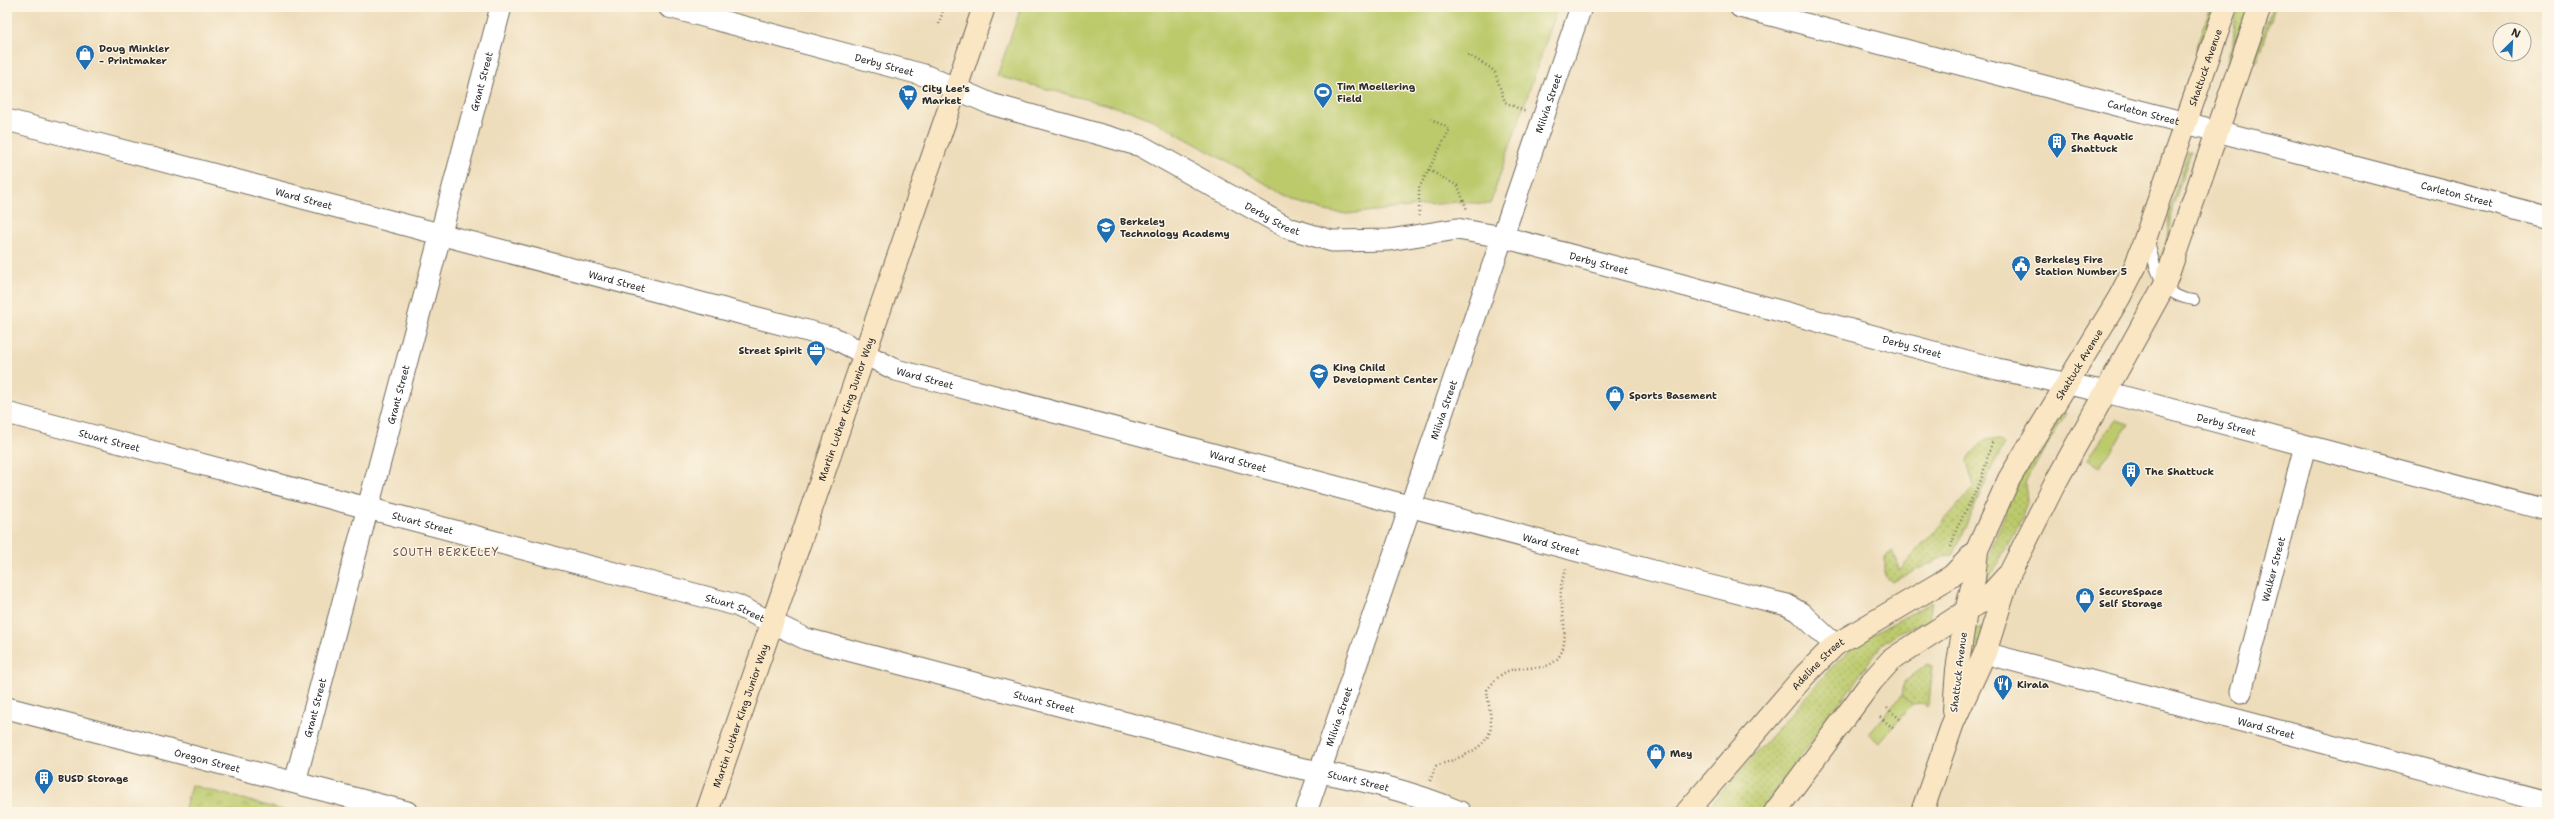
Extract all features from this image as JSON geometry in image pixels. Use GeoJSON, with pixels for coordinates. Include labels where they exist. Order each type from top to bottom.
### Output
{"type":"FeatureCollection","features":[{"type":"Feature","properties":{"kind":"main road","name":"Martin Luther King Junior Way"},"geometry":{"type":"LineString","coordinates":[[707,812],[866,354],[984,7]]}},
{"type":"Feature","properties":{"kind":"main road","name":"Shattuck Avenue"},"geometry":{"type":"LineString","coordinates":[[1953,723],[1957,670],[1966,611],[1974,578],[1977,550],[2009,480],[2120,298],[2148,234],[2226,7]]}},
{"type":"Feature","properties":{"kind":"main road","name":"Shattuck Avenue"},"geometry":{"type":"LineString","coordinates":[[1922,812],[1953,723],[1985,653],[2010,573],[2053,487],[2164,286],[2260,7]]}},
{"type":"Feature","properties":{"kind":"main road","name":"Adeline Street"},"geometry":{"type":"LineString","coordinates":[[1687,812],[1805,675],[1835,645],[1952,576],[1964,566],[1977,550]]}},
{"type":"Feature","properties":{"kind":"main road"},"geometry":{"type":"LineString","coordinates":[[1775,812],[1872,681],[1891,660],[1988,597],[2010,573]]}},
{"type":"Feature","properties":{"kind":"street","name":"Grant Street"},"geometry":{"type":"LineString","coordinates":[[295,782],[501,7]]}},
{"type":"Feature","properties":{"kind":"street","name":"Derby Street"},"geometry":{"type":"LineString","coordinates":[[669,7],[924,75],[991,104],[1141,146],[1288,228],[1332,241],[1361,242],[1457,229],[1504,237],[1990,367],[2106,392],[2547,510]]}},
{"type":"Feature","properties":{"kind":"street","name":"Milvia Street"},"geometry":{"type":"LineString","coordinates":[[1306,812],[1410,505],[1504,237],[1581,7]]}},
{"type":"Feature","properties":{"kind":"street","name":"Carleton Street"},"geometry":{"type":"LineString","coordinates":[[1740,7],[2547,217]]}},
{"type":"Feature","properties":{"kind":"street","name":"Ward Street"},"geometry":{"type":"LineString","coordinates":[[7,120],[834,338],[896,370],[1787,605],[1801,613],[1835,645]]}},
{"type":"Feature","properties":{"kind":"street","name":"Stuart Street"},"geometry":{"type":"LineString","coordinates":[[7,413],[736,605],[806,639],[1295,768],[1319,772],[1423,796],[1460,812]]}},
{"type":"Feature","properties":{"kind":"street","name":"Walker Street"},"geometry":{"type":"LineString","coordinates":[[2241,692],[2305,446]]}},
{"type":"Feature","properties":{"kind":"street","name":"Ward Street"},"geometry":{"type":"LineString","coordinates":[[1985,653],[2547,802]]}},
{"type":"Feature","properties":{"kind":"street","name":"Oregon Street"},"geometry":{"type":"LineString","coordinates":[[7,708],[407,812]]}},
{"type":"Feature","properties":{"kind":"lane"},"geometry":{"type":"LineString","coordinates":[[2148,234],[2155,270],[2164,286],[2183,299],[2194,300]]}},
{"type":"Feature","properties":{"kind":"path"},"geometry":{"type":"LineString","coordinates":[[943,25],[939,23],[944,7]]}},
{"type":"Feature","properties":{"kind":"path"},"geometry":{"type":"LineString","coordinates":[[1468,55],[1490,68],[1495,73],[1505,102],[1516,109],[1544,119]]}},
{"type":"Feature","properties":{"kind":"path"},"geometry":{"type":"LineString","coordinates":[[1418,234],[1419,188],[1450,129],[1431,119]]}},
{"type":"Feature","properties":{"kind":"path"},"geometry":{"type":"LineString","coordinates":[[1429,170],[1458,186],[1474,232]]}},
{"type":"Feature","properties":{"kind":"path"},"geometry":{"type":"LineString","coordinates":[[1949,551],[1956,530],[1981,480],[1993,440]]}},
{"type":"Feature","properties":{"kind":"path"},"geometry":{"type":"LineString","coordinates":[[1423,796],[1436,766],[1468,754],[1484,741],[1491,726],[1487,690],[1497,677],[1514,669],[1554,663],[1561,652],[1563,642],[1561,589],[1570,548]]}},
{"type":"Feature","properties":{"kind":"path"},"geometry":{"type":"LineString","coordinates":[[1887,708],[1901,720]]}},
{"type":"Feature","properties":{"kind":"path"},"geometry":{"type":"LineString","coordinates":[[1880,717],[1894,729]]}},
{"type":"Feature","properties":{"kind":"green space","name":"Tim Moellering Field"},"geometry":{"type":"Polygon","coordinates":[[[1021,7],[1558,7],[1490,204],[1456,202],[1347,214],[1324,211],[1298,202],[1153,120],[1131,111],[997,76],[1021,7]]]}},
{"type":"Feature","properties":{"kind":"green space"},"geometry":{"type":"Polygon","coordinates":[[[2211,7],[2215,7],[2200,51],[2196,50],[2211,7]]]}},
{"type":"Feature","properties":{"kind":"green space"},"geometry":{"type":"Polygon","coordinates":[[[2236,7],[2248,7],[2217,103],[2214,102],[2233,44],[2236,7]]]}},
{"type":"Feature","properties":{"kind":"green space"},"geometry":{"type":"Polygon","coordinates":[[[2272,7],[2275,7],[2258,60],[2253,63],[2272,7]]]}},
{"type":"Feature","properties":{"kind":"green space"},"geometry":{"type":"Polygon","coordinates":[[[2188,151],[2191,151],[2172,209],[2169,243],[2162,265],[2160,260],[2167,240],[2169,210],[2188,151]]]}},
{"type":"Feature","properties":{"kind":"green space"},"geometry":{"type":"Polygon","coordinates":[[[2062,412],[2066,413],[2025,483],[2027,502],[2019,526],[1987,581],[1982,583],[1980,579],[2014,490],[2062,412]]]}},
{"type":"Feature","properties":{"kind":"green space"},"geometry":{"type":"Polygon","coordinates":[[[2115,420],[2129,424],[2100,467],[2088,459],[2115,420]]]}},
{"type":"Feature","properties":{"kind":"green space"},"geometry":{"type":"Polygon","coordinates":[[[1986,439],[2000,440],[2004,445],[1992,467],[1952,556],[1943,557],[1892,582],[1885,576],[1885,557],[1892,551],[1900,570],[1974,487],[1967,462],[1968,457],[1986,439]]]}},
{"type":"Feature","properties":{"kind":"green space"},"geometry":{"type":"Polygon","coordinates":[[[1932,602],[1929,620],[1897,633],[1884,642],[1760,812],[1704,812],[1832,667],[1860,641],[1932,602]]]}},
{"type":"Feature","properties":{"kind":"green space"},"geometry":{"type":"Polygon","coordinates":[[[1984,627],[1972,668],[1966,667],[1970,631],[1984,627]]]}},
{"type":"Feature","properties":{"kind":"green space"},"geometry":{"type":"Polygon","coordinates":[[[1928,664],[1933,666],[1929,703],[1927,706],[1922,703],[1912,704],[1902,695],[1904,682],[1928,664]]]}},
{"type":"Feature","properties":{"kind":"green space"},"geometry":{"type":"Polygon","coordinates":[[[1902,695],[1912,704],[1879,743],[1869,734],[1902,695]]]}},
{"type":"Feature","properties":{"kind":"green space"},"geometry":{"type":"Polygon","coordinates":[[[191,785],[290,812],[184,812],[191,785]]]}},
{"type":"Feature","properties":{"kind":"place","name":"Doug Minkler - Printmaker"},"geometry":{"type":"Point","coordinates":[85,71]}},
{"type":"Feature","properties":{"kind":"place","name":"Tim Moellering Field"},"geometry":{"type":"Point","coordinates":[1323,109]}},
{"type":"Feature","properties":{"kind":"place","name":"City Lee's Market"},"geometry":{"type":"Point","coordinates":[908,111]}},
{"type":"Feature","properties":{"kind":"place","name":"The Aquatic Shattuck"},"geometry":{"type":"Point","coordinates":[2057,159]}},
{"type":"Feature","properties":{"kind":"place","name":"Berkeley Technology Academy"},"geometry":{"type":"Point","coordinates":[1106,244]}},
{"type":"Feature","properties":{"kind":"place","name":"Berkeley Fire Station Number 5"},"geometry":{"type":"Point","coordinates":[2021,282]}},
{"type":"Feature","properties":{"kind":"place","name":"Street Spirit"},"geometry":{"type":"Point","coordinates":[816,367]}},
{"type":"Feature","properties":{"kind":"place","name":"King Child Development Center"},"geometry":{"type":"Point","coordinates":[1319,390]}},
{"type":"Feature","properties":{"kind":"place","name":"Sports Basement"},"geometry":{"type":"Point","coordinates":[1615,412]}},
{"type":"Feature","properties":{"kind":"place","name":"The Shattuck"},"geometry":{"type":"Point","coordinates":[2131,488]}},
{"type":"Feature","properties":{"kind":"place","name":"SecureSpace Self Storage"},"geometry":{"type":"Point","coordinates":[2085,614]}},
{"type":"Feature","properties":{"kind":"place","name":"Kirala"},"geometry":{"type":"Point","coordinates":[2003,701]}},
{"type":"Feature","properties":{"kind":"place","name":"Mey"},"geometry":{"type":"Point","coordinates":[1656,770]}},
{"type":"Feature","properties":{"kind":"place","name":"BUSD Storage"},"geometry":{"type":"Point","coordinates":[44,795]}},
{"type":"Feature","properties":{"kind":"district","name":"SOUTH BERKELEY"},"geometry":{"type":"Point","coordinates":[446,552]}}]}
